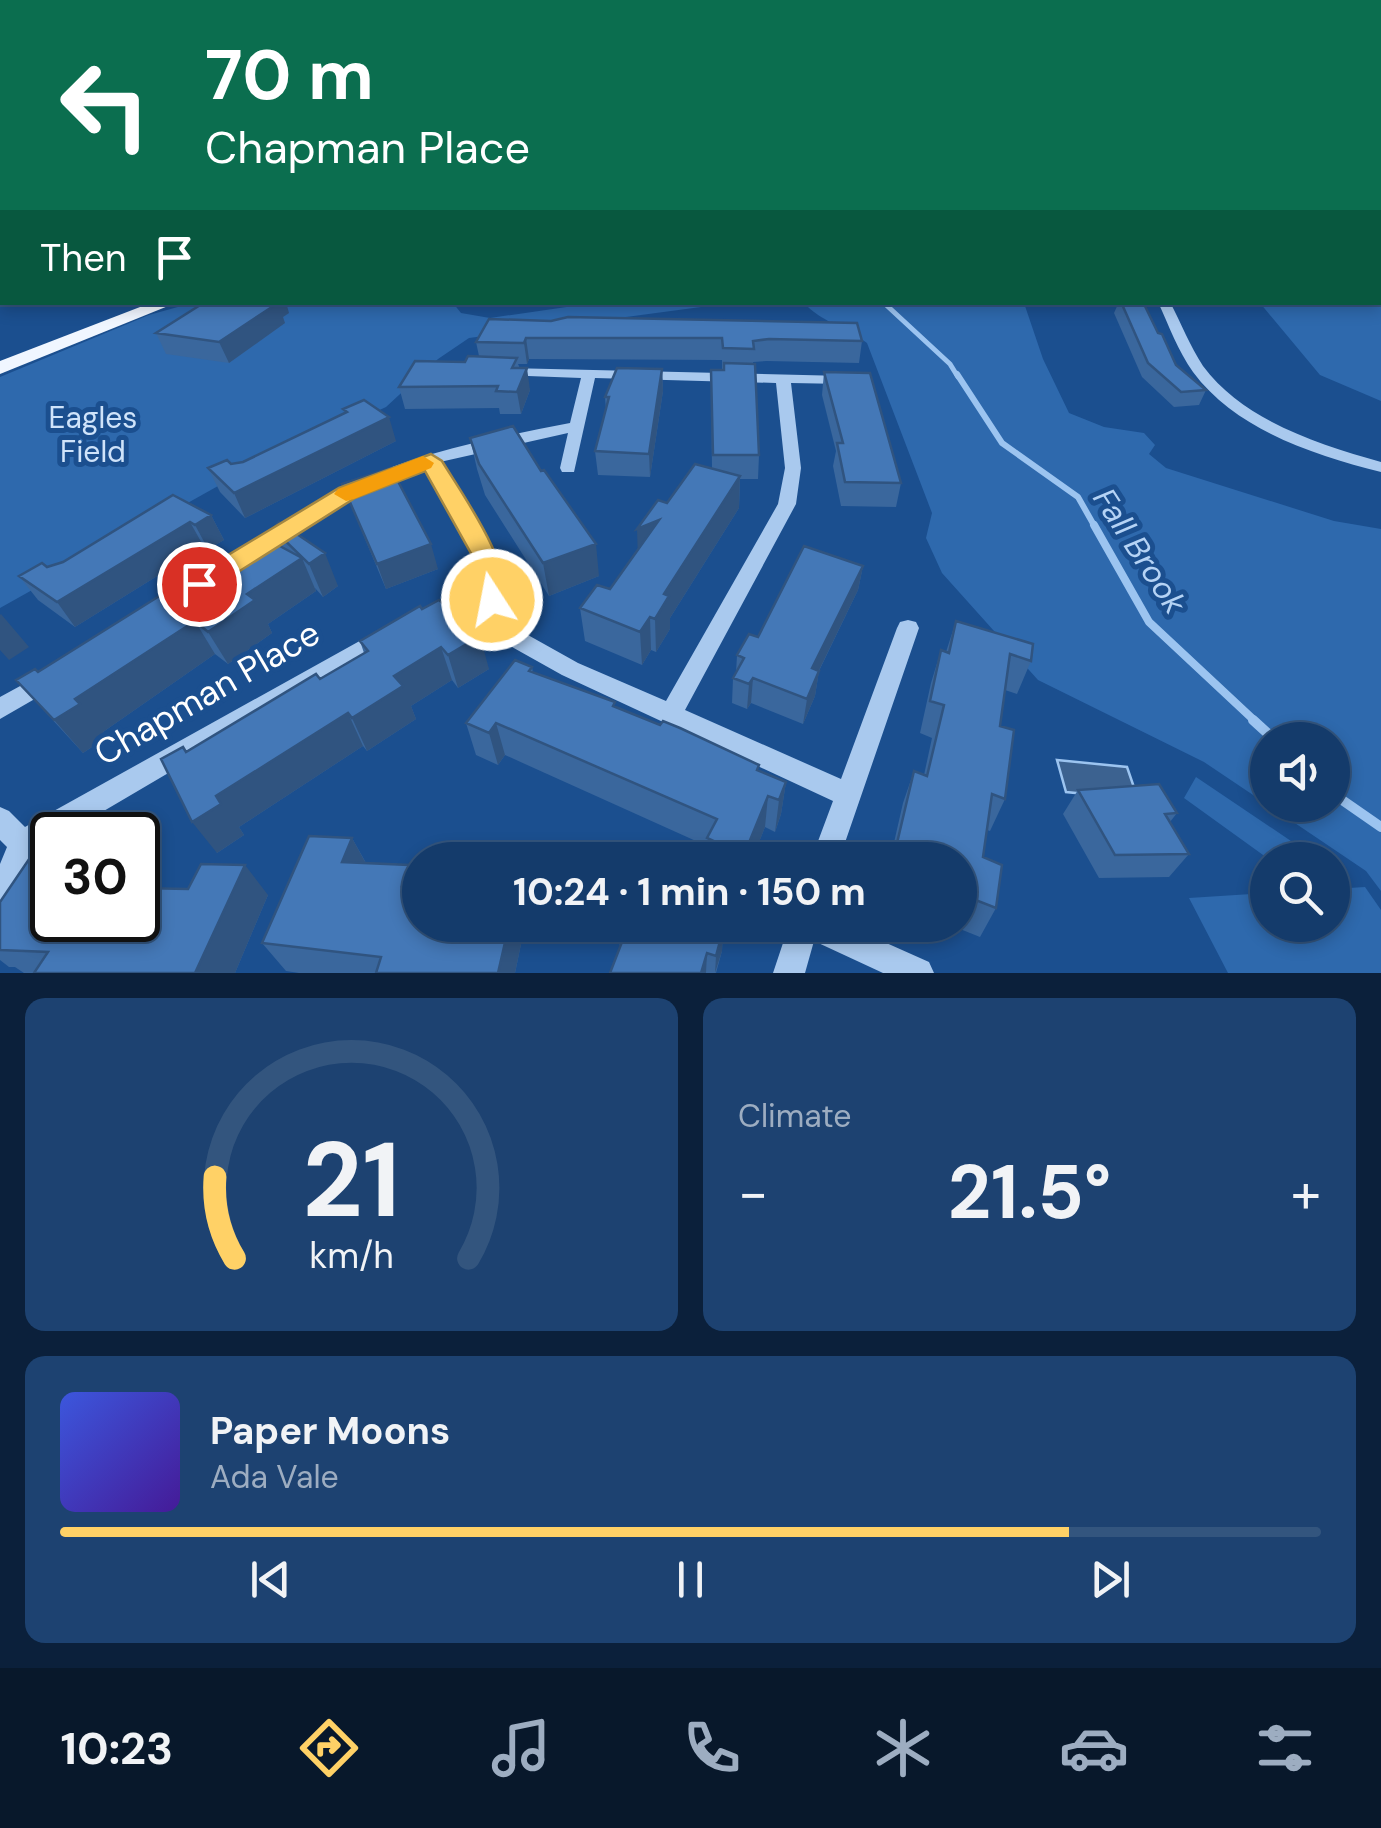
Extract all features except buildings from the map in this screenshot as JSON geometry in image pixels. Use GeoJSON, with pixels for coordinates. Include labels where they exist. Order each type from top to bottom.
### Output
{"type":"FeatureCollection","features":[{"type":"Feature","properties":{"kind":"main road"},"geometry":{"type":"LineString","coordinates":[[0,368],[162,305]]}},
{"type":"Feature","properties":{"kind":"street"},"geometry":{"type":"LineString","coordinates":[[1165,305],[1189,353],[1219,392],[1288,435],[1381,467]]}},
{"type":"Feature","properties":{"kind":"street"},"geometry":{"type":"LineString","coordinates":[[480,372],[845,380]]}},
{"type":"Feature","properties":{"kind":"street"},"geometry":{"type":"LineString","coordinates":[[568,468],[589,375]]}},
{"type":"Feature","properties":{"kind":"street"},"geometry":{"type":"LineString","coordinates":[[671,714],[786,504],[794,468],[783,379]]}},
{"type":"Feature","properties":{"kind":"street"},"geometry":{"type":"LineString","coordinates":[[133,626],[347,493],[431,461],[575,428]]}},
{"type":"Feature","properties":{"kind":"street"},"geometry":{"type":"LineString","coordinates":[[431,461],[485,557],[492,600],[502,628],[532,649],[846,794]]}},
{"type":"Feature","properties":{"kind":"street","name":"Chapman Place"},"geometry":{"type":"LineString","coordinates":[[22,844],[390,632],[430,616],[492,600]]}},
{"type":"Feature","properties":{"kind":"street"},"geometry":{"type":"LineString","coordinates":[[831,842],[908,628]]}},
{"type":"Feature","properties":{"kind":"street"},"geometry":{"type":"LineString","coordinates":[[0,709],[66,668]]}},
{"type":"Feature","properties":{"kind":"street"},"geometry":{"type":"LineString","coordinates":[[0,820],[22,844],[0,900]]}},
{"type":"Feature","properties":{"kind":"street"},"geometry":{"type":"LineString","coordinates":[[789,973],[799,942]]}},
{"type":"Feature","properties":{"kind":"street"},"geometry":{"type":"LineString","coordinates":[[850,942],[918,973]]}},
{"type":"Feature","properties":{"kind":"green space","name":"Eagles Field"},"geometry":{"type":"Polygon","coordinates":[[[185,305],[455,305],[461,313],[490,318],[580,305],[716,305],[469,338],[438,359],[386,407],[218,486],[0,608],[0,377],[149,315],[185,305]]]}},
{"type":"Feature","properties":{"kind":"green space"},"geometry":{"type":"Polygon","coordinates":[[[806,305],[1025,305],[1043,359],[1069,413],[1104,427],[1144,433],[1155,445],[1149,454],[1166,468],[1334,521],[1381,529],[1381,891],[1366,871],[1350,860],[1350,842],[1323,842],[1293,822],[1350,822],[1350,722],[1250,722],[1250,793],[1204,762],[1038,680],[942,573],[926,538],[932,513],[867,343],[806,305]]]}},
{"type":"Feature","properties":{"kind":"green space"},"geometry":{"type":"Polygon","coordinates":[[[1262,305],[1381,305],[1381,401],[1320,375],[1262,305]]]}},
{"type":"Feature","properties":{"kind":"green space"},"geometry":{"type":"Polygon","coordinates":[[[1196,777],[1250,813],[1250,822],[1263,822],[1291,841],[1250,842],[1250,846],[1184,798],[1196,777]]]}},
{"type":"Feature","properties":{"kind":"green space"},"geometry":{"type":"Polygon","coordinates":[[[1365,887],[1381,910],[1381,973],[1228,973],[1189,898],[1250,894],[1250,942],[1350,942],[1350,888],[1365,887]]]}},
{"type":"Feature","properties":{"kind":"shaded area"},"geometry":{"type":"Polygon","coordinates":[[[1057,760],[1127,767],[1138,799],[1066,792],[1057,760]]]}},
{"type":"Feature","properties":{"kind":"waterway","name":"Fall Brook"},"geometry":{"type":"LineString","coordinates":[[886,305],[950,364],[958,377]]}},
{"type":"Feature","properties":{"kind":"waterway","name":"Fall Brook"},"geometry":{"type":"LineString","coordinates":[[957,374],[1002,443],[1078,497],[1095,527]]}},
{"type":"Feature","properties":{"kind":"waterway","name":"Fall Brook"},"geometry":{"type":"LineString","coordinates":[[1094,525],[1149,622],[1256,722]]}},
{"type":"Feature","properties":{"kind":"waterway","name":"Fall Brook"},"geometry":{"type":"LineString","coordinates":[[1350,805],[1381,827]]}},
{"type":"Feature","properties":{"kind":"slow traffic"},"geometry":{"type":"LineString","coordinates":[[346,494],[382,476],[423,463]]}},
{"type":"Feature","properties":{"kind":"route"},"geometry":{"type":"LineString","coordinates":[[199,584],[347,493],[382,476],[431,461],[490,568],[492,600]]}}]}
